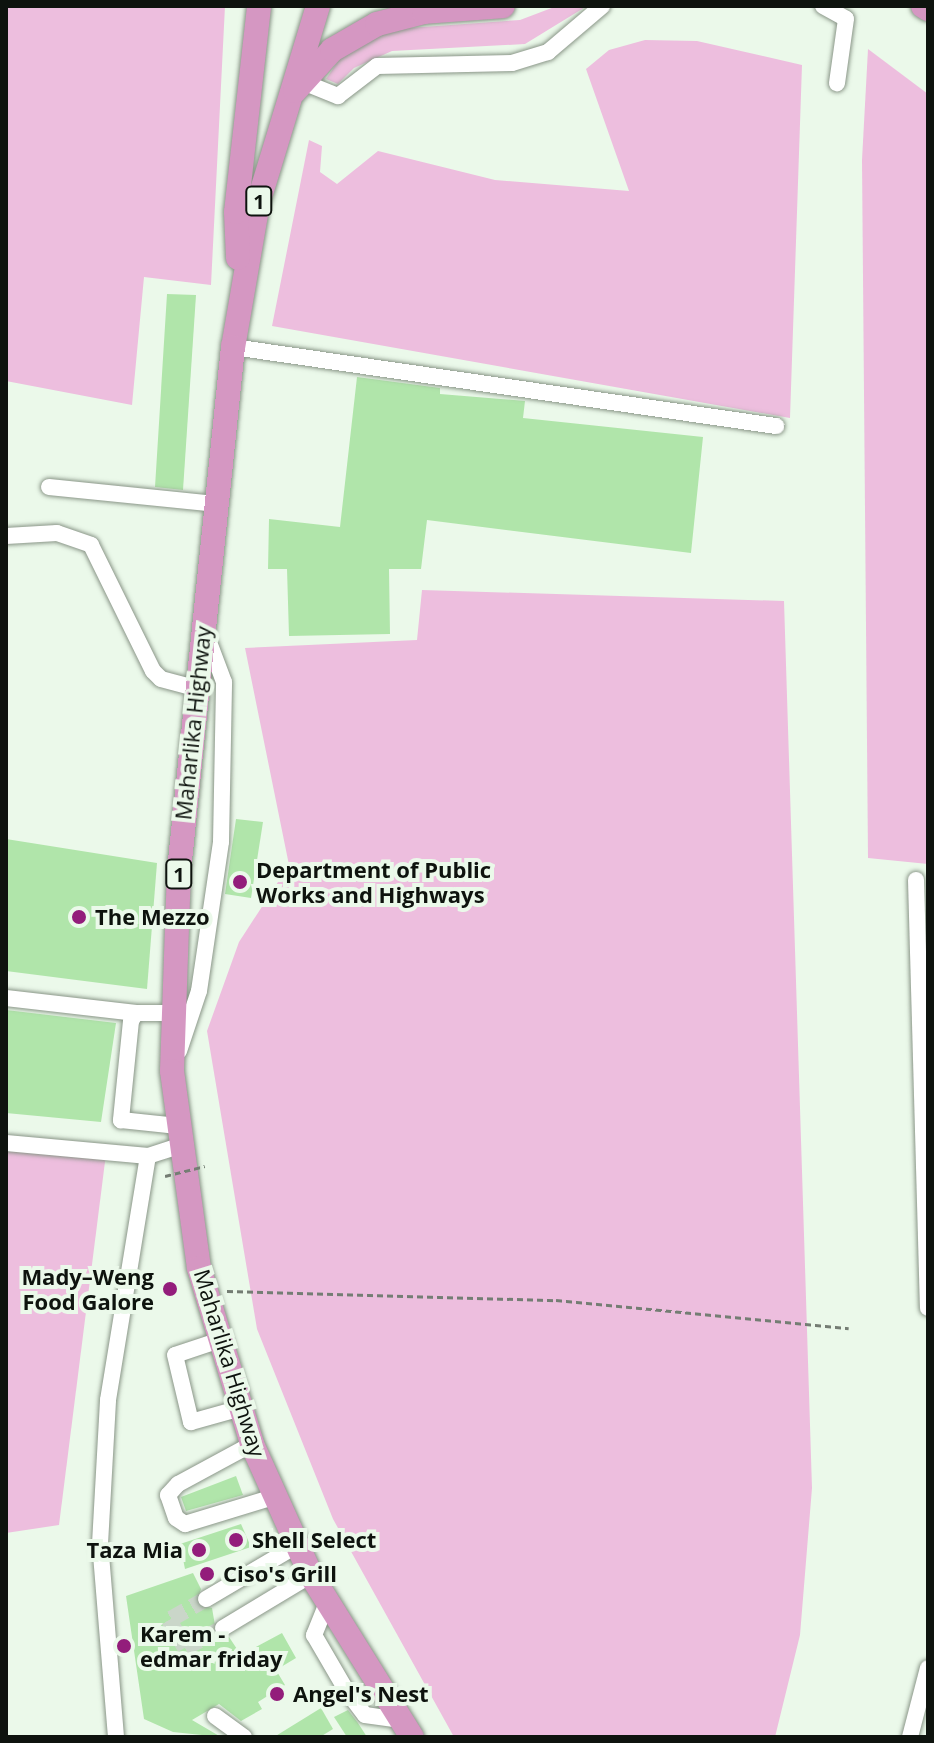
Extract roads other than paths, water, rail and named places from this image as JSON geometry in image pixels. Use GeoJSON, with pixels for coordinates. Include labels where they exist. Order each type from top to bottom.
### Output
{"type":"FeatureCollection","features":[{"type":"Feature","properties":{"kind":"highway"},"geometry":{"type":"LineString","coordinates":[[240,303],[236,212],[259,6]]}},
{"type":"Feature","properties":{"kind":"highway","name":"Maharlika Highway"},"geometry":{"type":"LineString","coordinates":[[318,6],[285,102],[233,347],[195,688],[171,1013],[172,1071],[179,1136],[204,1290],[252,1444],[311,1575],[406,1728]]}},
{"type":"Feature","properties":{"kind":"highway"},"geometry":{"type":"LineString","coordinates":[[285,102],[332,50],[365,29],[424,12],[503,6]]}},
{"type":"Feature","properties":{"kind":"highway"},"geometry":{"type":"LineString","coordinates":[[923,6],[928,9]]}},
{"type":"Feature","properties":{"kind":"street"},"geometry":{"type":"LineString","coordinates":[[303,82],[338,96],[377,66],[512,63],[548,52],[602,6]]}},
{"type":"Feature","properties":{"kind":"street"},"geometry":{"type":"LineString","coordinates":[[823,6],[846,19],[837,83]]}},
{"type":"Feature","properties":{"kind":"street"},"geometry":{"type":"LineString","coordinates":[[233,347],[776,426]]}},
{"type":"Feature","properties":{"kind":"street"},"geometry":{"type":"LineString","coordinates":[[49,487],[215,504]]}},
{"type":"Feature","properties":{"kind":"street"},"geometry":{"type":"LineString","coordinates":[[6,536],[57,533],[91,545],[153,671],[161,679],[195,688]]}},
{"type":"Feature","properties":{"kind":"street"},"geometry":{"type":"LineString","coordinates":[[172,1071],[199,991],[221,842],[224,682],[203,624]]}},
{"type":"Feature","properties":{"kind":"street"},"geometry":{"type":"LineString","coordinates":[[916,880],[924,917],[928,1308]]}},
{"type":"Feature","properties":{"kind":"street"},"geometry":{"type":"LineString","coordinates":[[6,998],[136,1013],[171,1013]]}},
{"type":"Feature","properties":{"kind":"street"},"geometry":{"type":"LineString","coordinates":[[136,1013],[121,1120],[179,1136]]}},
{"type":"Feature","properties":{"kind":"street"},"geometry":{"type":"LineString","coordinates":[[6,1143],[148,1156],[179,1136]]}},
{"type":"Feature","properties":{"kind":"street"},"geometry":{"type":"LineString","coordinates":[[116,1737],[100,1544],[103,1487],[108,1400],[148,1156]]}},
{"type":"Feature","properties":{"kind":"street"},"geometry":{"type":"LineString","coordinates":[[220,1340],[175,1355],[191,1422],[241,1408]]}},
{"type":"Feature","properties":{"kind":"street"},"geometry":{"type":"LineString","coordinates":[[252,1444],[178,1484],[168,1495],[176,1518],[185,1524],[274,1497]]}},
{"type":"Feature","properties":{"kind":"street"},"geometry":{"type":"LineString","coordinates":[[206,1599],[296,1546]]}},
{"type":"Feature","properties":{"kind":"street"},"geometry":{"type":"LineString","coordinates":[[223,1628],[311,1575]]}},
{"type":"Feature","properties":{"kind":"street"},"geometry":{"type":"LineString","coordinates":[[910,1737],[928,1668]]}},
{"type":"Feature","properties":{"kind":"street"},"geometry":{"type":"LineString","coordinates":[[215,1716],[244,1737]]}},
{"type":"Feature","properties":{"kind":"tunnel"},"geometry":{"type":"LineString","coordinates":[[206,1599],[169,1620],[185,1648],[223,1628]]}},
{"type":"Feature","properties":{"kind":"place","name":"Department of Public Works and Highways"},"geometry":{"type":"Point","coordinates":[240,882]}},
{"type":"Feature","properties":{"kind":"place","name":"The Mezzo"},"geometry":{"type":"Point","coordinates":[79,917]}},
{"type":"Feature","properties":{"kind":"place","name":"Mady–Weng Food Galore"},"geometry":{"type":"Point","coordinates":[170,1289]}},
{"type":"Feature","properties":{"kind":"place","name":"Shell Select"},"geometry":{"type":"Point","coordinates":[236,1540]}},
{"type":"Feature","properties":{"kind":"place","name":"Taza Mia"},"geometry":{"type":"Point","coordinates":[199,1550]}},
{"type":"Feature","properties":{"kind":"place","name":"Ciso's Grill"},"geometry":{"type":"Point","coordinates":[207,1574]}},
{"type":"Feature","properties":{"kind":"place","name":"Karem - edmar friday"},"geometry":{"type":"Point","coordinates":[124,1646]}},
{"type":"Feature","properties":{"kind":"place","name":"Angel's Nest"},"geometry":{"type":"Point","coordinates":[277,1694]}}]}
